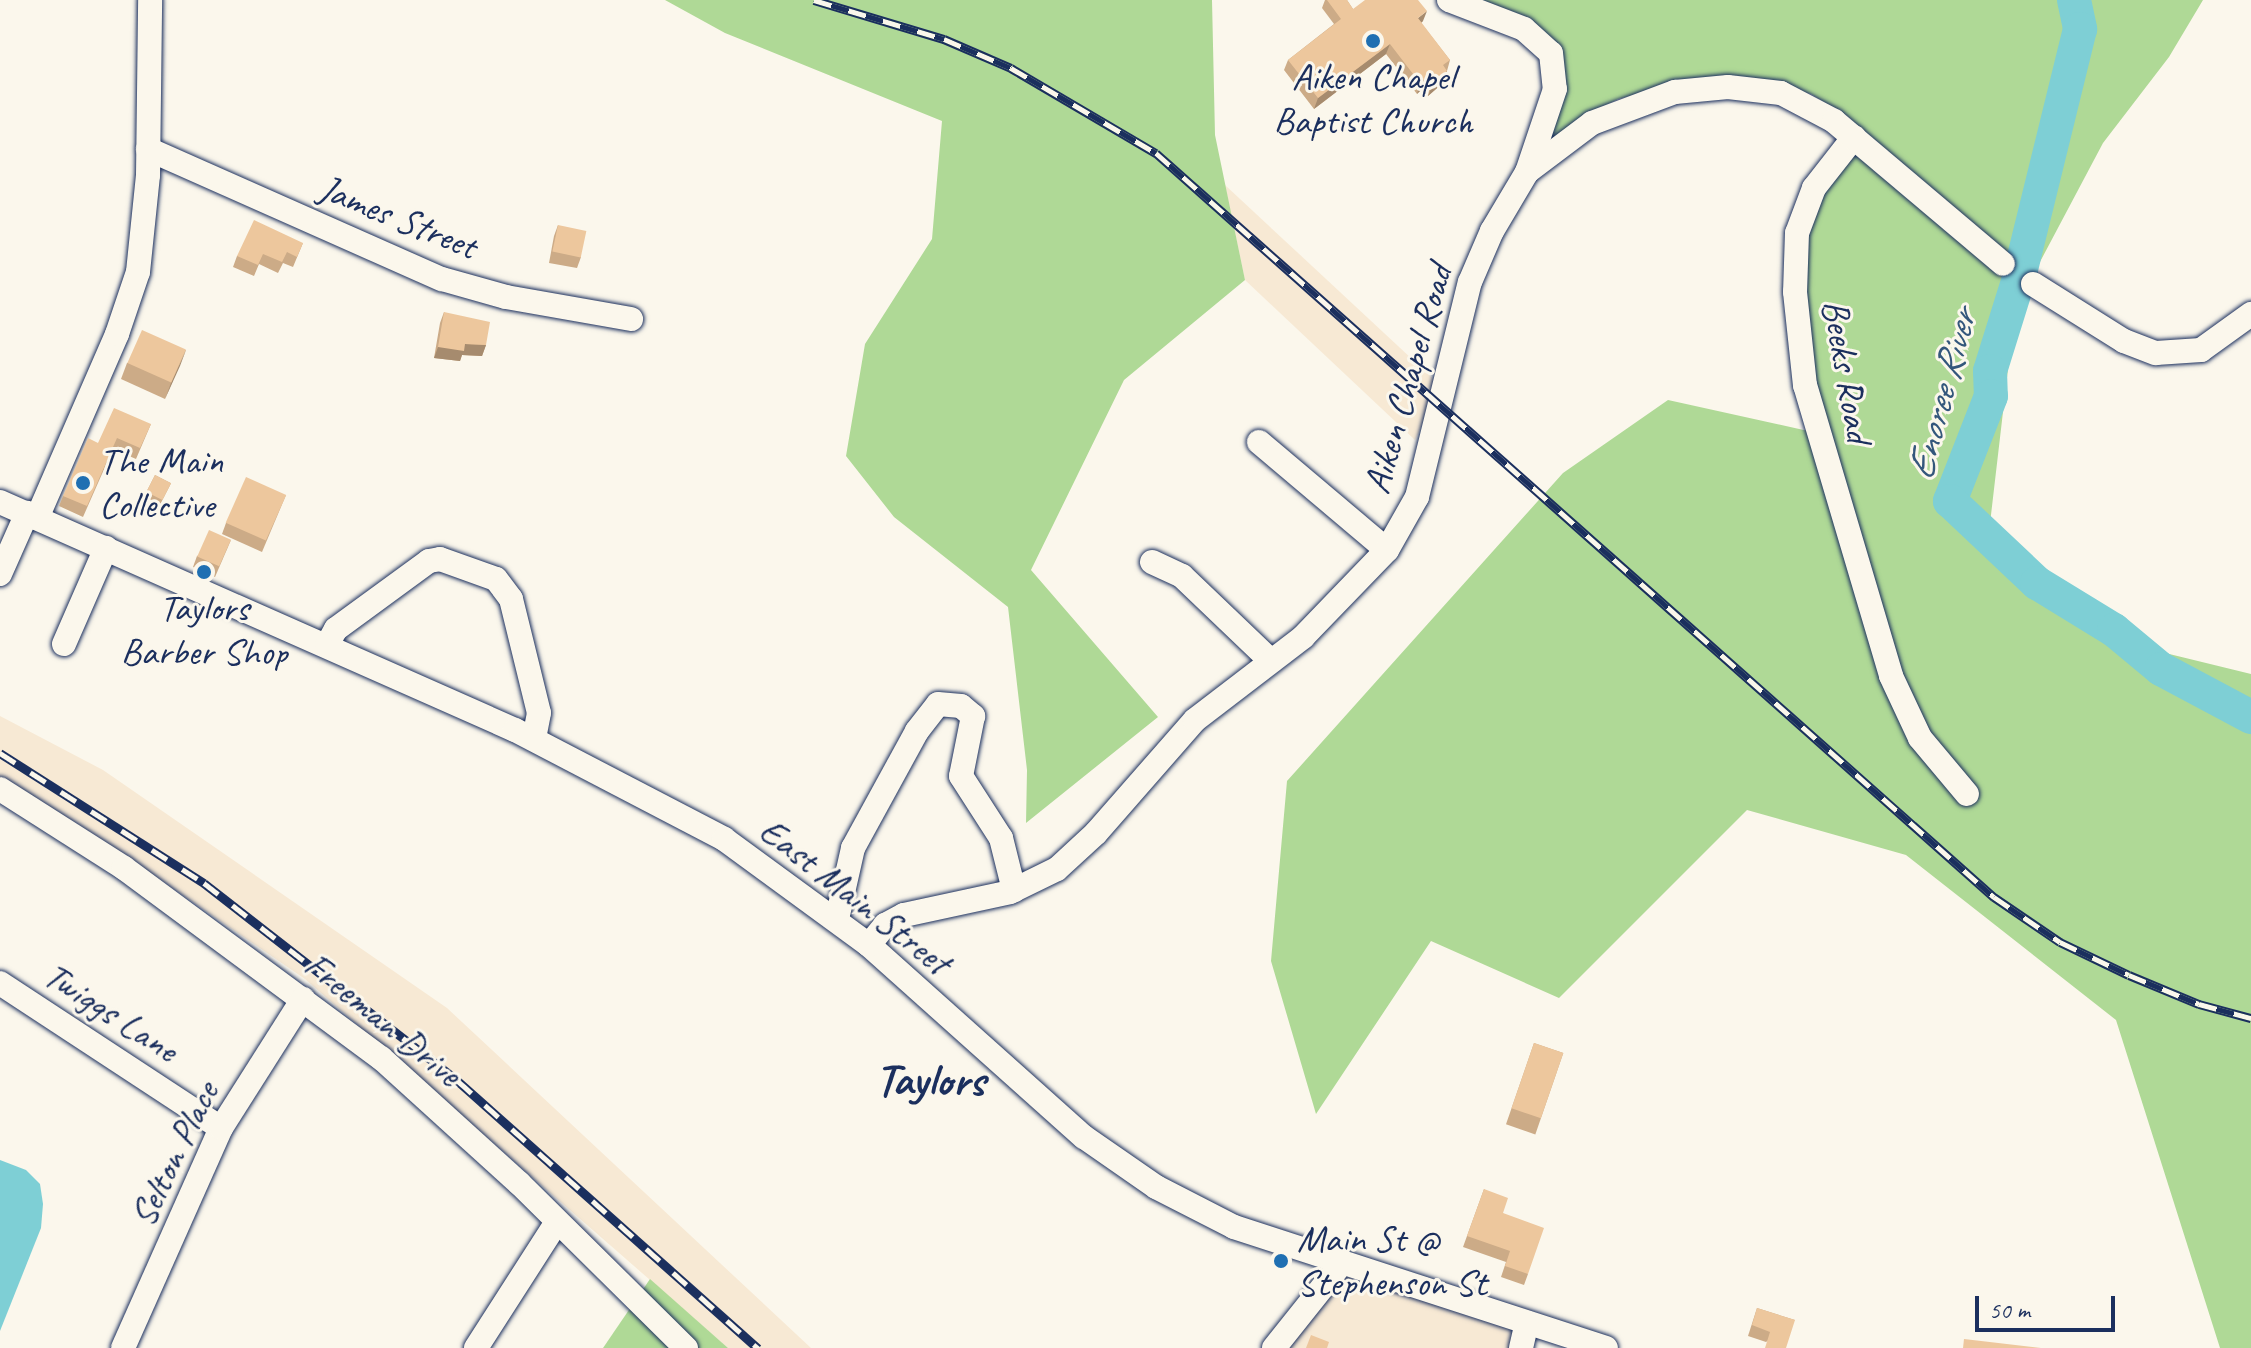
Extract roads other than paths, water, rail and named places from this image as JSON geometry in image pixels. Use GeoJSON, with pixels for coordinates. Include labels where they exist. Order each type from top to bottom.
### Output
{"type":"FeatureCollection","features":[{"type":"Feature","properties":{"kind":"street"},"geometry":{"type":"LineString","coordinates":[[0,574],[32,516],[117,334],[138,272],[148,149],[150,0]]}},
{"type":"Feature","properties":{"kind":"street"},"geometry":{"type":"LineString","coordinates":[[1449,0],[1524,29],[1551,53],[1555,89],[1527,172]]}},
{"type":"Feature","properties":{"kind":"street","name":"Aiken Chapel Road"},"geometry":{"type":"LineString","coordinates":[[869,945],[885,925],[904,915],[1014,890],[1074,854],[1195,720],[1303,637],[1387,550],[1417,497],[1470,282],[1527,172],[1610,114],[1703,88],[1781,93],[1817,110],[1854,137],[2003,264]]}},
{"type":"Feature","properties":{"kind":"street","name":"Beeks Road"},"geometry":{"type":"LineString","coordinates":[[1854,137],[1814,188],[1797,233],[1795,292],[1805,385],[1891,676],[1920,738],[1967,794]]}},
{"type":"Feature","properties":{"kind":"street","name":"James Street"},"geometry":{"type":"LineString","coordinates":[[148,149],[442,279],[506,297],[631,319]]}},
{"type":"Feature","properties":{"kind":"street"},"geometry":{"type":"LineString","coordinates":[[2033,284],[2124,341],[2156,353],[2201,350],[2251,314]]}},
{"type":"Feature","properties":{"kind":"street"},"geometry":{"type":"LineString","coordinates":[[1259,442],[1387,550]]}},
{"type":"Feature","properties":{"kind":"street","name":"East Main Street"},"geometry":{"type":"LineString","coordinates":[[0,502],[534,739],[724,839],[869,945],[1084,1137],[1131,1170],[1234,1227],[1606,1348]]}},
{"type":"Feature","properties":{"kind":"street"},"geometry":{"type":"LineString","coordinates":[[64,644],[106,548]]}},
{"type":"Feature","properties":{"kind":"street"},"geometry":{"type":"LineString","coordinates":[[327,645],[336,629],[429,561],[440,559],[496,579],[511,599],[539,713],[534,739]]}},
{"type":"Feature","properties":{"kind":"street"},"geometry":{"type":"LineString","coordinates":[[1152,562],[1182,576],[1271,661]]}},
{"type":"Feature","properties":{"kind":"street"},"geometry":{"type":"LineString","coordinates":[[837,919],[853,848],[929,712],[938,704],[961,706],[973,716],[973,734],[961,776],[1001,838],[1014,890]]}},
{"type":"Feature","properties":{"kind":"street","name":"Freeman Drive"},"geometry":{"type":"LineString","coordinates":[[0,789],[80,837],[303,999],[424,1095],[686,1348]]}},
{"type":"Feature","properties":{"kind":"street","name":"Twiggs Lane"},"geometry":{"type":"LineString","coordinates":[[0,983],[221,1128]]}},
{"type":"Feature","properties":{"kind":"street","name":"Selton Place"},"geometry":{"type":"LineString","coordinates":[[123,1348],[221,1128],[303,999]]}},
{"type":"Feature","properties":{"kind":"street"},"geometry":{"type":"LineString","coordinates":[[476,1348],[557,1222]]}},
{"type":"Feature","properties":{"kind":"street"},"geometry":{"type":"LineString","coordinates":[[1274,1348],[1341,1264]]}},
{"type":"Feature","properties":{"kind":"street"},"geometry":{"type":"LineString","coordinates":[[1521,1348],[1527,1323]]}},
{"type":"Feature","properties":{"kind":"water"},"geometry":{"type":"Polygon","coordinates":[[[0,1160],[26,1170],[40,1184],[43,1204],[41,1228],[0,1331],[0,1160]]]}},
{"type":"Feature","properties":{"kind":"waterway","name":"Enoree River"},"geometry":{"type":"LineString","coordinates":[[2074,0],[2080,29],[2019,278],[1990,371],[1991,396],[1950,501],[2037,583],[2114,630],[2161,669],[2251,717]]}},
{"type":"Feature","properties":{"kind":"railway"},"geometry":{"type":"LineString","coordinates":[[814,0],[944,39],[1011,68],[1156,153],[1994,897],[2060,942],[2129,975],[2199,1004],[2251,1018]]}},
{"type":"Feature","properties":{"kind":"railway"},"geometry":{"type":"LineString","coordinates":[[0,753],[204,883],[458,1081],[758,1348]]}},
{"type":"Feature","properties":{"kind":"place","name":"Aiken Chapel Baptist Church"},"geometry":{"type":"Point","coordinates":[1373,41]}},
{"type":"Feature","properties":{"kind":"place","name":"The Main Collective"},"geometry":{"type":"Point","coordinates":[83,483]}},
{"type":"Feature","properties":{"kind":"place","name":"Taylors Barber Shop"},"geometry":{"type":"Point","coordinates":[204,572]}},
{"type":"Feature","properties":{"kind":"place","name":"Main St @ Stephenson St"},"geometry":{"type":"Point","coordinates":[1281,1261]}},
{"type":"Feature","properties":{"kind":"district","name":"Taylors"},"geometry":{"type":"Point","coordinates":[930,1080]}}]}
